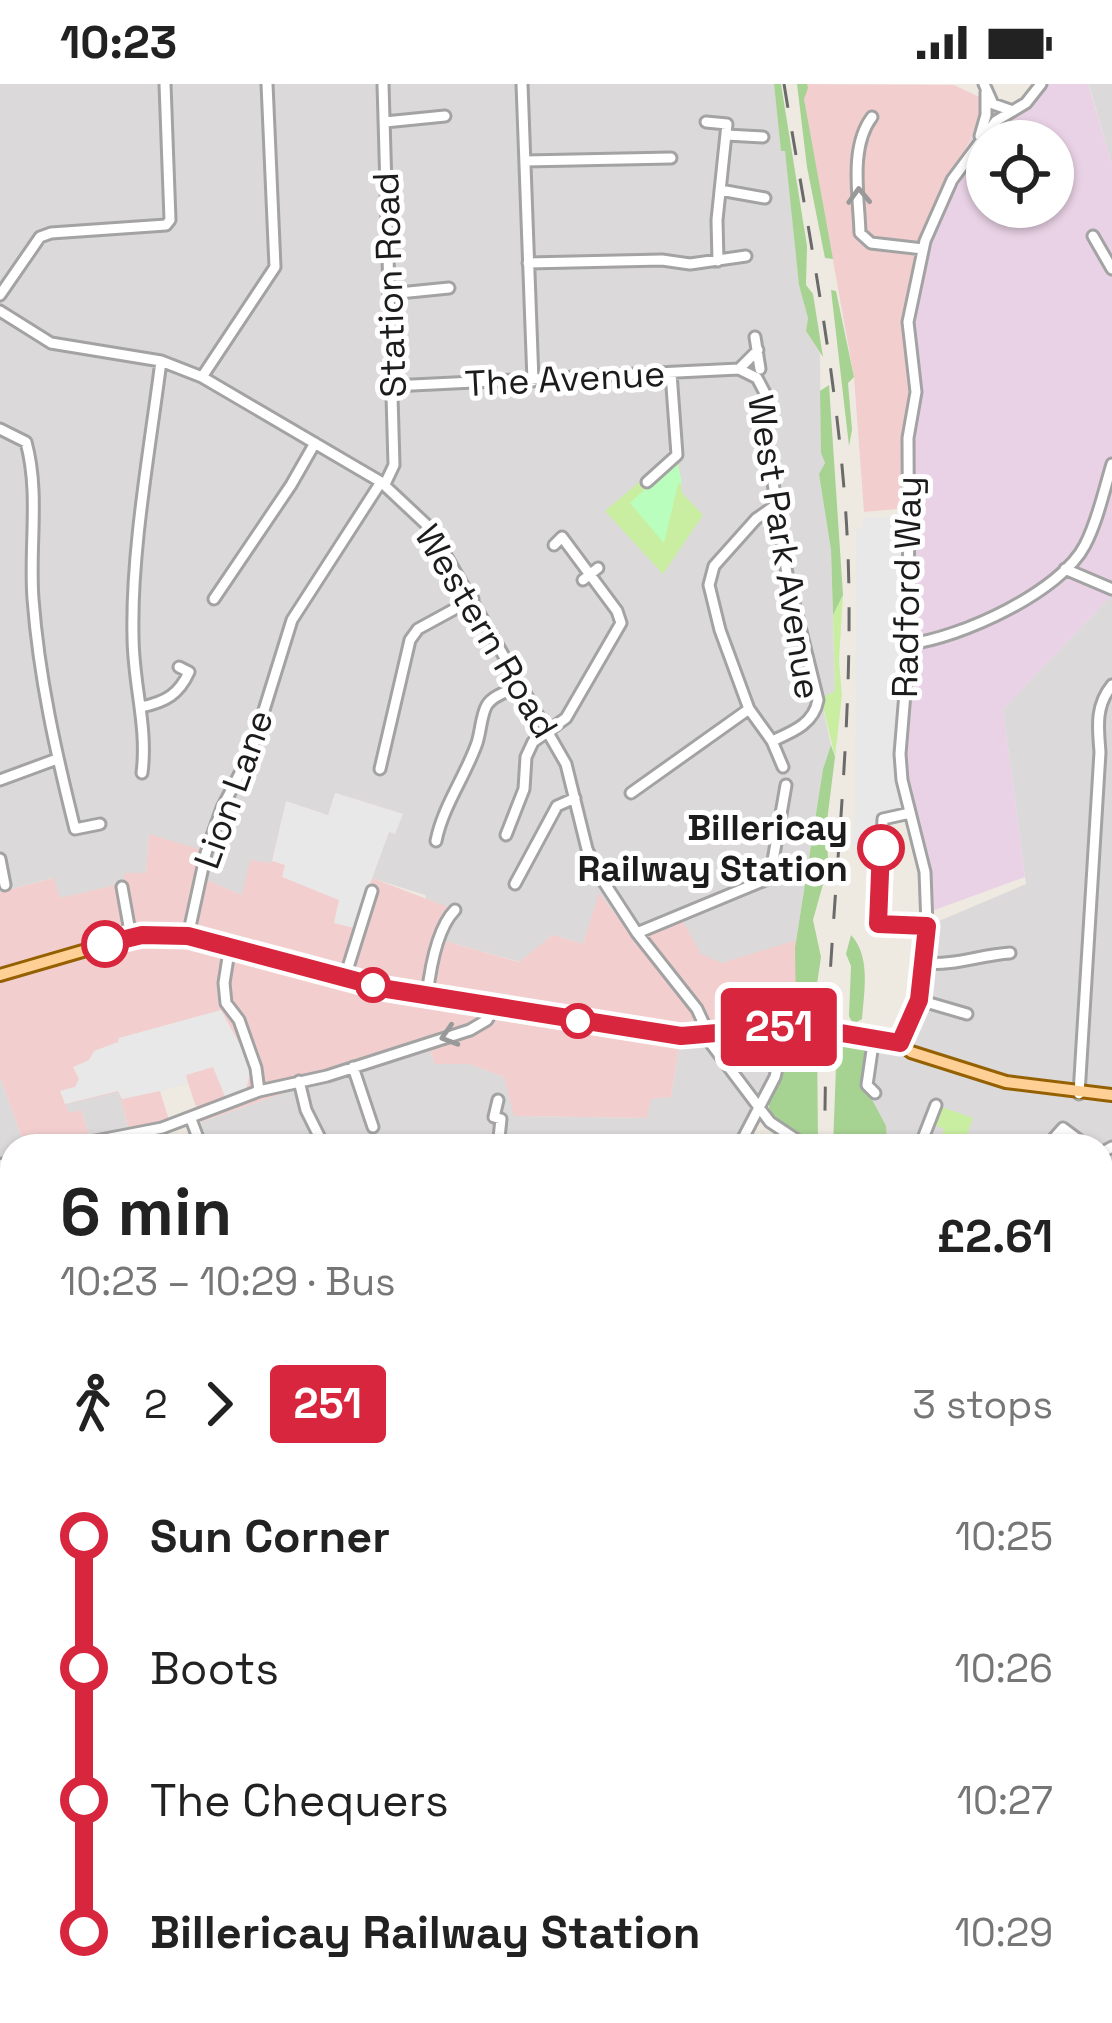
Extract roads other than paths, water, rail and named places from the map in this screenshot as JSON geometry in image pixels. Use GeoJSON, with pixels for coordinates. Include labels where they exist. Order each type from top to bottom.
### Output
{"type":"FeatureCollection","features":[{"type":"Feature","properties":{"kind":"main road"},"geometry":{"type":"LineString","coordinates":[[0,975],[131,938],[188,936],[345,977],[494,1008],[681,1036],[794,1026],[868,1036],[1006,1082],[1112,1095]]}},
{"type":"Feature","properties":{"kind":"street"},"geometry":{"type":"LineString","coordinates":[[0,295],[40,237],[51,232],[166,225],[170,220],[165,84]]}},
{"type":"Feature","properties":{"kind":"street"},"geometry":{"type":"LineString","coordinates":[[202,377],[275,266],[267,84]]}},
{"type":"Feature","properties":{"kind":"street","name":"Station Road"},"geometry":{"type":"LineString","coordinates":[[383,84],[394,465],[383,483]]}},
{"type":"Feature","properties":{"kind":"street"},"geometry":{"type":"LineString","coordinates":[[522,84],[533,380]]}},
{"type":"Feature","properties":{"kind":"street","name":"Radford Way"},"geometry":{"type":"LineString","coordinates":[[999,120],[1026,103],[1041,84]]}},
{"type":"Feature","properties":{"kind":"street"},"geometry":{"type":"LineString","coordinates":[[984,87],[1001,110],[1013,111]]}},
{"type":"Feature","properties":{"kind":"street","name":"Radford Way"},"geometry":{"type":"LineString","coordinates":[[984,87],[985,120]]}},
{"type":"Feature","properties":{"kind":"street"},"geometry":{"type":"LineString","coordinates":[[385,122],[446,116]]}},
{"type":"Feature","properties":{"kind":"street"},"geometry":{"type":"LineString","coordinates":[[872,117],[863,130],[859,158],[860,233],[871,242],[923,249]]}},
{"type":"Feature","properties":{"kind":"street"},"geometry":{"type":"LineString","coordinates":[[431,119],[433,135]]}},
{"type":"Feature","properties":{"kind":"street"},"geometry":{"type":"LineString","coordinates":[[706,122],[727,124],[718,261]]}},
{"type":"Feature","properties":{"kind":"street"},"geometry":{"type":"LineString","coordinates":[[726,135],[763,137]]}},
{"type":"Feature","properties":{"kind":"street"},"geometry":{"type":"LineString","coordinates":[[525,161],[671,158]]}},
{"type":"Feature","properties":{"kind":"street","name":"Radford Way"},"geometry":{"type":"LineString","coordinates":[[900,1043],[919,1000],[927,926],[925,872],[900,754],[909,644],[908,438],[916,392],[908,322],[923,249],[952,180],[966,160]]}},
{"type":"Feature","properties":{"kind":"street"},"geometry":{"type":"LineString","coordinates":[[721,190],[765,197]]}},
{"type":"Feature","properties":{"kind":"street"},"geometry":{"type":"LineString","coordinates":[[1093,236],[1112,268]]}},
{"type":"Feature","properties":{"kind":"street"},"geometry":{"type":"LineString","coordinates":[[527,263],[718,261],[746,256]]}},
{"type":"Feature","properties":{"kind":"street"},"geometry":{"type":"LineString","coordinates":[[389,294],[449,288]]}},
{"type":"Feature","properties":{"kind":"street","name":"Western Road"},"geometry":{"type":"LineString","coordinates":[[0,311],[51,343],[161,362],[202,377],[383,483],[430,528],[566,764],[587,849],[637,933],[687,996],[705,1033],[759,1108],[790,1134]]}},
{"type":"Feature","properties":{"kind":"street"},"geometry":{"type":"LineString","coordinates":[[755,337],[760,369]]}},
{"type":"Feature","properties":{"kind":"street","name":"West Park Avenue"},"geometry":{"type":"LineString","coordinates":[[758,350],[739,369],[757,378],[766,395],[766,430],[787,574],[818,700],[811,717],[772,741]]}},
{"type":"Feature","properties":{"kind":"street"},"geometry":{"type":"LineString","coordinates":[[142,773],[146,733],[134,652],[134,599],[161,362]]}},
{"type":"Feature","properties":{"kind":"street","name":"The Avenue"},"geometry":{"type":"LineString","coordinates":[[392,386],[739,369]]}},
{"type":"Feature","properties":{"kind":"street"},"geometry":{"type":"LineString","coordinates":[[647,482],[677,455],[671,373]]}},
{"type":"Feature","properties":{"kind":"street"},"geometry":{"type":"LineString","coordinates":[[0,430],[23,438],[34,478],[33,598],[41,677],[75,829]]}},
{"type":"Feature","properties":{"kind":"street"},"geometry":{"type":"LineString","coordinates":[[214,599],[315,443]]}},
{"type":"Feature","properties":{"kind":"street"},"geometry":{"type":"LineString","coordinates":[[909,644],[976,626],[1065,569],[1086,544],[1106,502],[1112,464]]}},
{"type":"Feature","properties":{"kind":"street","name":"Lion Lane"},"geometry":{"type":"LineString","coordinates":[[188,936],[206,853],[251,752],[292,620],[383,483]]}},
{"type":"Feature","properties":{"kind":"street"},"geometry":{"type":"LineString","coordinates":[[776,506],[756,520],[714,566],[709,585],[749,710],[772,741],[783,767]]}},
{"type":"Feature","properties":{"kind":"street"},"geometry":{"type":"LineString","coordinates":[[507,828],[524,790],[529,749],[566,718],[621,623],[617,611],[561,538]]}},
{"type":"Feature","properties":{"kind":"street"},"geometry":{"type":"LineString","coordinates":[[1065,569],[1112,589]]}},
{"type":"Feature","properties":{"kind":"street"},"geometry":{"type":"LineString","coordinates":[[380,769],[410,640],[418,629],[473,599]]}},
{"type":"Feature","properties":{"kind":"street"},"geometry":{"type":"LineString","coordinates":[[142,706],[172,697],[187,666]]}},
{"type":"Feature","properties":{"kind":"street"},"geometry":{"type":"LineString","coordinates":[[1079,1094],[1100,752],[1097,724],[1101,701],[1112,685]]}},
{"type":"Feature","properties":{"kind":"street"},"geometry":{"type":"LineString","coordinates":[[436,842],[437,815],[463,778],[484,709],[520,686]]}},
{"type":"Feature","properties":{"kind":"street"},"geometry":{"type":"LineString","coordinates":[[631,793],[749,710]]}},
{"type":"Feature","properties":{"kind":"street"},"geometry":{"type":"LineString","coordinates":[[0,780],[57,759]]}},
{"type":"Feature","properties":{"kind":"street"},"geometry":{"type":"LineString","coordinates":[[637,933],[770,878],[786,785]]}},
{"type":"Feature","properties":{"kind":"street"},"geometry":{"type":"LineString","coordinates":[[514,884],[557,806],[575,798]]}},
{"type":"Feature","properties":{"kind":"street"},"geometry":{"type":"LineString","coordinates":[[910,812],[883,819],[878,924],[927,926]]}},
{"type":"Feature","properties":{"kind":"street"},"geometry":{"type":"LineString","coordinates":[[60,832],[100,824]]}},
{"type":"Feature","properties":{"kind":"street"},"geometry":{"type":"LineString","coordinates":[[0,859],[5,884]]}},
{"type":"Feature","properties":{"kind":"street"},"geometry":{"type":"LineString","coordinates":[[526,867],[542,874]]}},
{"type":"Feature","properties":{"kind":"street"},"geometry":{"type":"LineString","coordinates":[[122,887],[131,938]]}},
{"type":"Feature","properties":{"kind":"street"},"geometry":{"type":"LineString","coordinates":[[345,977],[372,891]]}},
{"type":"Feature","properties":{"kind":"street"},"geometry":{"type":"LineString","coordinates":[[427,995],[432,956],[454,910]]}},
{"type":"Feature","properties":{"kind":"street"},"geometry":{"type":"LineString","coordinates":[[230,945],[226,1000],[239,1020],[259,1091]]}},
{"type":"Feature","properties":{"kind":"street"},"geometry":{"type":"LineString","coordinates":[[925,963],[948,965],[962,958],[1010,953]]}},
{"type":"Feature","properties":{"kind":"street"},"geometry":{"type":"LineString","coordinates":[[919,1000],[967,1014]]}},
{"type":"Feature","properties":{"kind":"street"},"geometry":{"type":"LineString","coordinates":[[124,1134],[191,1119],[259,1091],[470,1030],[488,1020],[494,1008]]}},
{"type":"Feature","properties":{"kind":"street"},"geometry":{"type":"LineString","coordinates":[[745,1134],[775,1077],[794,1026]]}},
{"type":"Feature","properties":{"kind":"street"},"geometry":{"type":"LineString","coordinates":[[868,1036],[866,1085],[875,1093]]}},
{"type":"Feature","properties":{"kind":"street"},"geometry":{"type":"LineString","coordinates":[[353,1067],[373,1126]]}},
{"type":"Feature","properties":{"kind":"street"},"geometry":{"type":"LineString","coordinates":[[298,1082],[318,1134]]}},
{"type":"Feature","properties":{"kind":"street"},"geometry":{"type":"LineString","coordinates":[[498,1100],[494,1118],[501,1119],[500,1134]]}},
{"type":"Feature","properties":{"kind":"street"},"geometry":{"type":"LineString","coordinates":[[931,1134],[926,1132],[936,1105]]}},
{"type":"Feature","properties":{"kind":"street"},"geometry":{"type":"LineString","coordinates":[[191,1119],[197,1134]]}},
{"type":"Feature","properties":{"kind":"railway"},"geometry":{"type":"LineString","coordinates":[[784,84],[827,341],[847,534],[846,736],[828,1009],[825,1134]]}},
{"type":"Feature","properties":{"kind":"place","name":"Billericay Railway Station"},"geometry":{"type":"Point","coordinates":[881,848]}}]}
